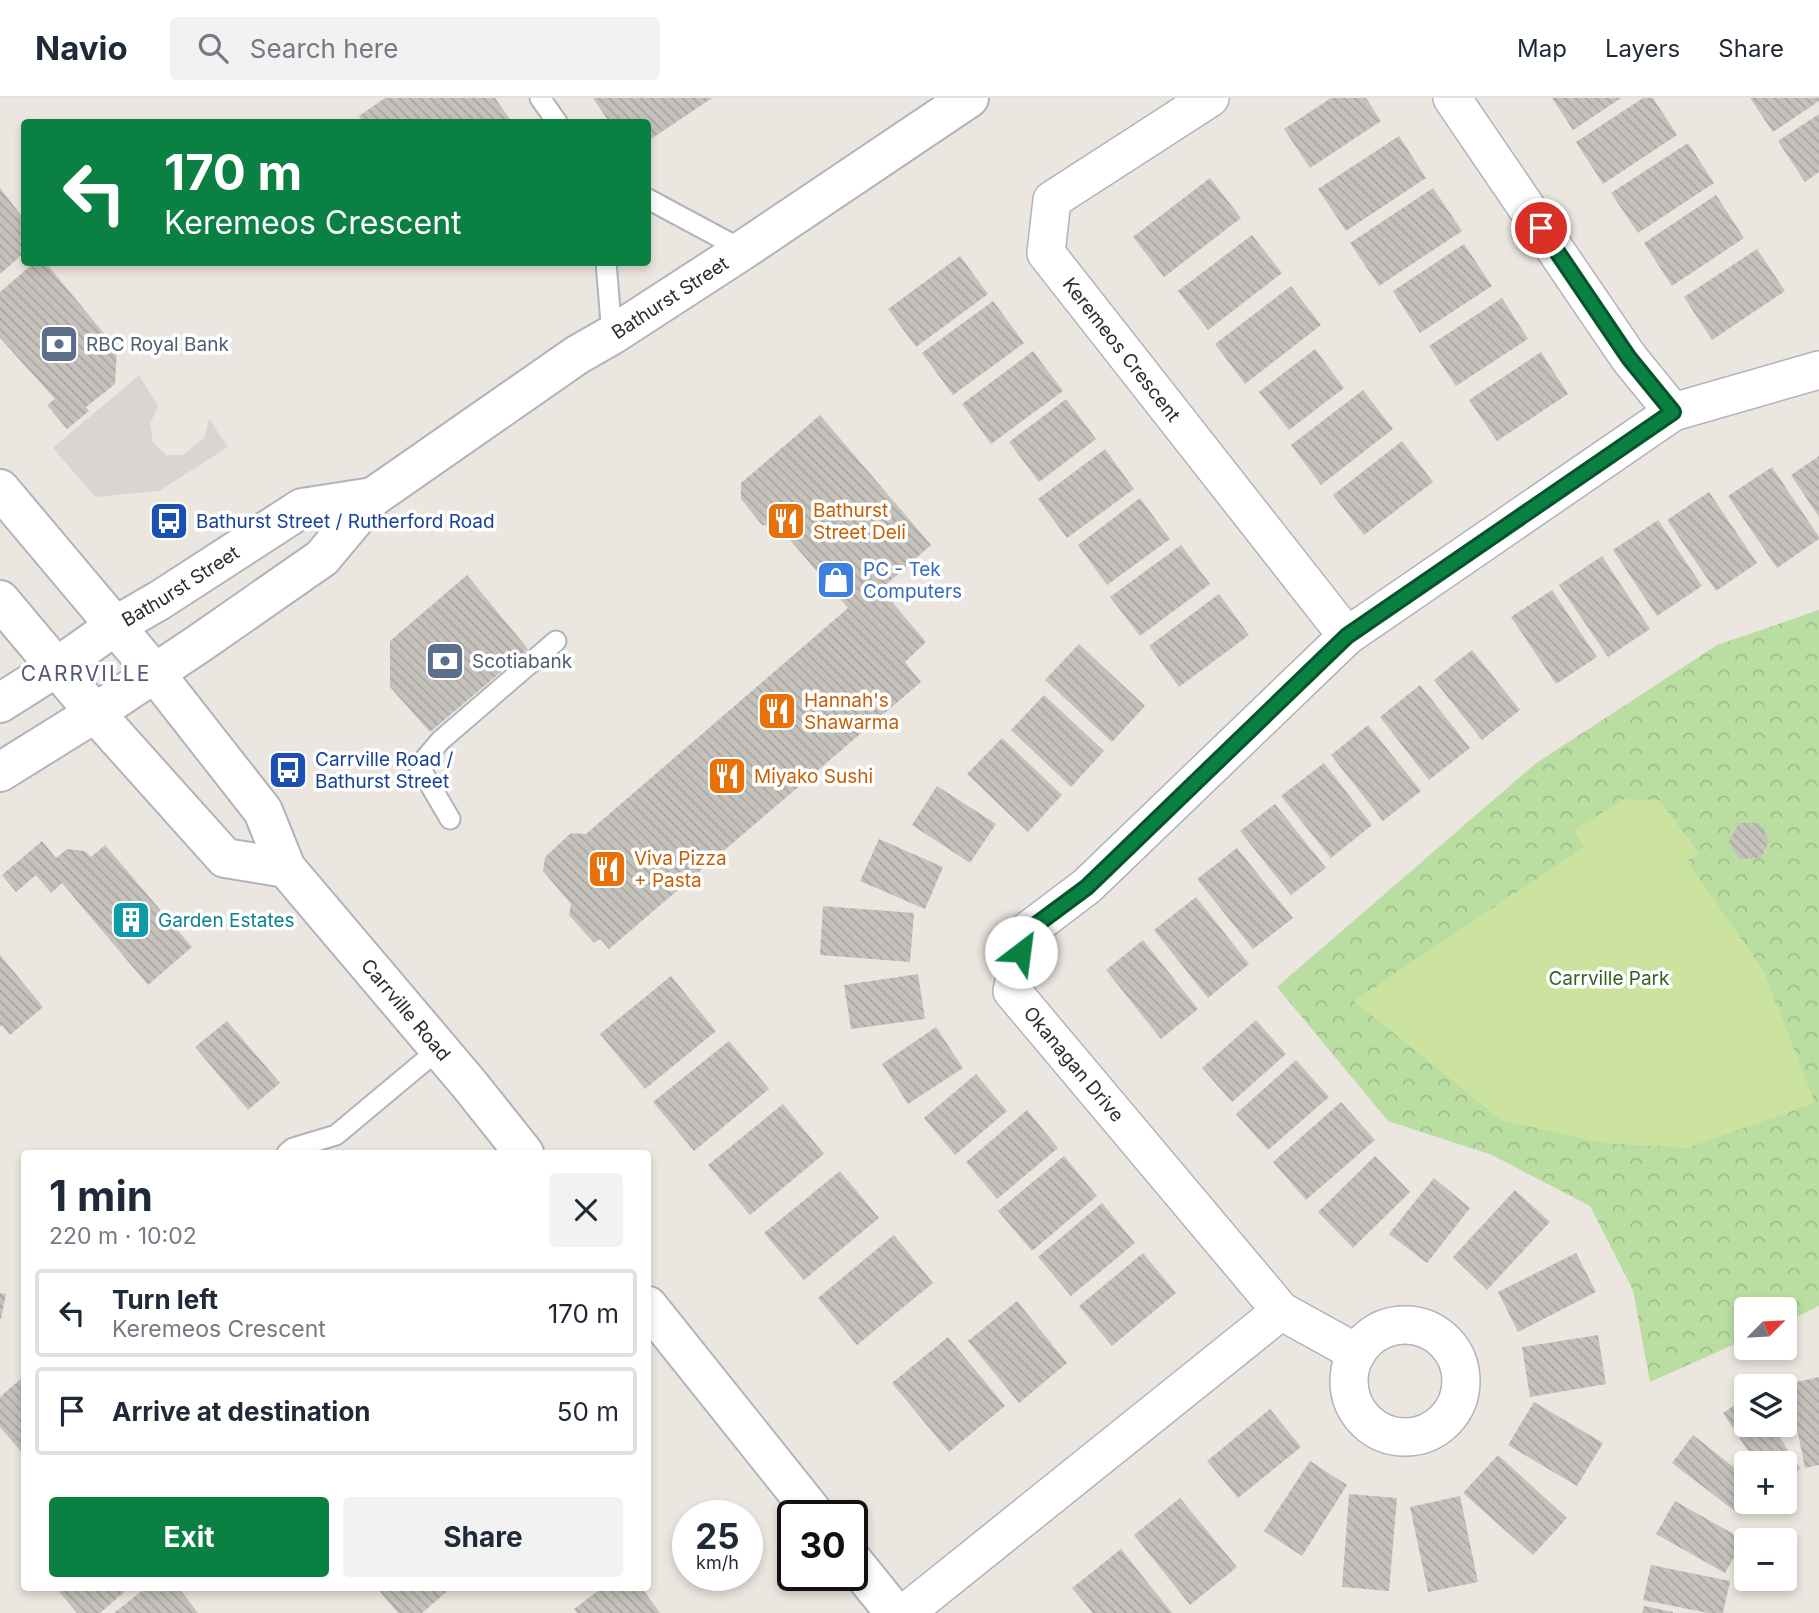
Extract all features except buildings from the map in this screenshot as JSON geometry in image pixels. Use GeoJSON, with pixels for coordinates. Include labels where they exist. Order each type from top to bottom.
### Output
{"type":"FeatureCollection","features":[{"type":"Feature","properties":{"kind":"main road","name":"Bathurst Street"},"geometry":{"type":"LineString","coordinates":[[0,772],[200,643],[322,558],[373,497],[577,355],[743,250],[969,98]]}},
{"type":"Feature","properties":{"kind":"main road","name":"Carrville Road"},"geometry":{"type":"LineString","coordinates":[[0,489],[154,672],[263,811],[286,868],[522,1150]]}},
{"type":"Feature","properties":{"kind":"main road","name":"Bathurst Street"},"geometry":{"type":"LineString","coordinates":[[0,703],[115,626],[302,508],[373,497]]}},
{"type":"Feature","properties":{"kind":"main road"},"geometry":{"type":"LineString","coordinates":[[0,600],[94,713],[225,858],[286,868]]}},
{"type":"Feature","properties":{"kind":"main road"},"geometry":{"type":"LineString","coordinates":[[651,1310],[803,1500]]}},
{"type":"Feature","properties":{"kind":"main road"},"geometry":{"type":"LineString","coordinates":[[868,1580],[895,1613]]}},
{"type":"Feature","properties":{"kind":"street","name":"Keremeos Crescent"},"geometry":{"type":"LineString","coordinates":[[1210,98],[1052,200],[1046,253],[1347,636]]}},
{"type":"Feature","properties":{"kind":"street"},"geometry":{"type":"LineString","coordinates":[[1452,98],[1629,358],[1673,412]]}},
{"type":"Feature","properties":{"kind":"street","name":"Okanagan Drive"},"geometry":{"type":"LineString","coordinates":[[1281,1311],[1012,991],[1025,933],[1087,887],[1347,636],[1673,412],[1819,370]]}},
{"type":"Feature","properties":{"kind":"street"},"geometry":{"type":"LineString","coordinates":[[905,1613],[1281,1311],[1357,1353]]}},
{"type":"Feature","properties":{"kind":"lane"},"geometry":{"type":"LineString","coordinates":[[540,98],[555,119]]}},
{"type":"Feature","properties":{"kind":"lane"},"geometry":{"type":"LineString","coordinates":[[651,201],[743,250]]}},
{"type":"Feature","properties":{"kind":"lane"},"geometry":{"type":"LineString","coordinates":[[606,266],[612,335]]}},
{"type":"Feature","properties":{"kind":"lane"},"geometry":{"type":"LineString","coordinates":[[450,820],[419,766],[440,741],[556,641]]}},
{"type":"Feature","properties":{"kind":"lane"},"geometry":{"type":"LineString","coordinates":[[291,1150],[336,1135],[439,1049]]}},
{"type":"Feature","properties":{"kind":"green space","name":"Carrville Park"},"geometry":{"type":"Polygon","coordinates":[[[1819,610],[1819,1306],[1797,1316],[1797,1297],[1734,1297],[1734,1344],[1650,1382],[1633,1290],[1590,1206],[1492,1155],[1388,1121],[1277,987],[1535,764],[1717,645],[1819,610]]]}},
{"type":"Feature","properties":{"kind":"green space"},"geometry":{"type":"Polygon","coordinates":[[[1624,799],[1659,800],[1699,853],[1687,861],[1763,970],[1815,1103],[1687,1148],[1603,1143],[1501,1120],[1354,1001],[1584,847],[1574,830],[1624,799]]]}},
{"type":"Feature","properties":{"kind":"shaded area"},"geometry":{"type":"Polygon","coordinates":[[[139,375],[158,406],[150,424],[153,442],[166,455],[183,455],[205,437],[209,419],[228,447],[159,491],[95,497],[53,448],[139,375]]]}},
{"type":"Feature","properties":{"kind":"place","name":"RBC Royal Bank"},"geometry":{"type":"Point","coordinates":[59,344]}},
{"type":"Feature","properties":{"kind":"place","name":"Bathurst Street / Rutherford Road"},"geometry":{"type":"Point","coordinates":[169,521]}},
{"type":"Feature","properties":{"kind":"place","name":"Bathurst Street Deli"},"geometry":{"type":"Point","coordinates":[786,521]}},
{"type":"Feature","properties":{"kind":"place","name":"PC - Tek Computers"},"geometry":{"type":"Point","coordinates":[836,580]}},
{"type":"Feature","properties":{"kind":"place","name":"Scotiabank"},"geometry":{"type":"Point","coordinates":[445,661]}},
{"type":"Feature","properties":{"kind":"place","name":"Hannah's Shawarma"},"geometry":{"type":"Point","coordinates":[777,711]}},
{"type":"Feature","properties":{"kind":"place","name":"Carrville Road / Bathurst Street"},"geometry":{"type":"Point","coordinates":[288,770]}},
{"type":"Feature","properties":{"kind":"place","name":"Miyako Sushi"},"geometry":{"type":"Point","coordinates":[727,776]}},
{"type":"Feature","properties":{"kind":"place","name":"Viva Pizza + Pasta"},"geometry":{"type":"Point","coordinates":[607,869]}},
{"type":"Feature","properties":{"kind":"place","name":"Garden Estates"},"geometry":{"type":"Point","coordinates":[131,920]}},
{"type":"Feature","properties":{"kind":"district","name":"CARRVILLE"},"geometry":{"type":"Point","coordinates":[86,674]}},
{"type":"Feature","properties":{"kind":"route"},"geometry":{"type":"LineString","coordinates":[[1021,952],[1025,933],[1087,887],[1347,636],[1673,412],[1629,358],[1541,228]]}}]}
